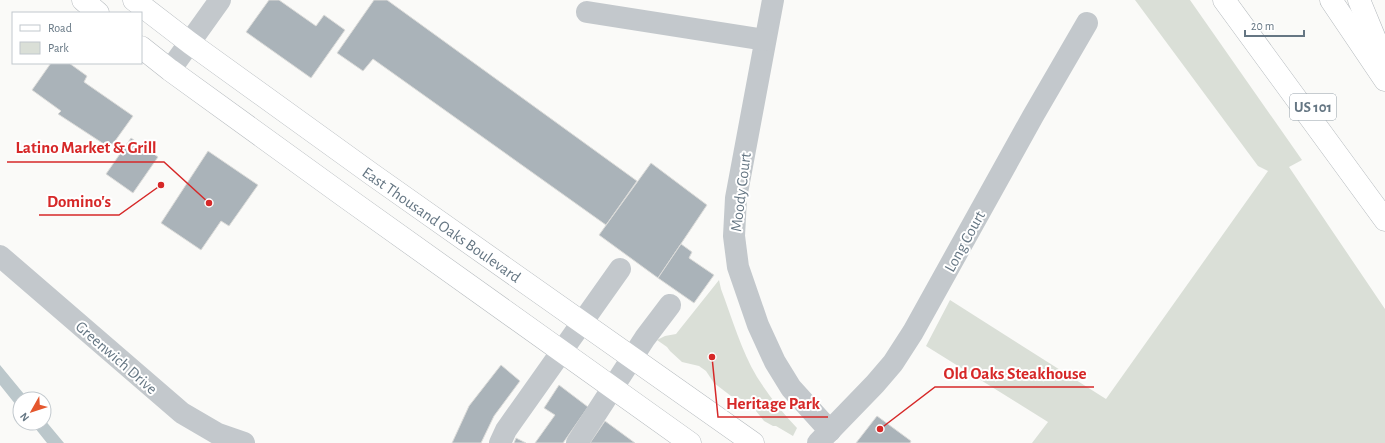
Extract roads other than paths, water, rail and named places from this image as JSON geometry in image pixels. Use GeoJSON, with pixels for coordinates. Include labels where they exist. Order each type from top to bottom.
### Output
{"type":"FeatureCollection","features":[{"type":"Feature","properties":{"kind":"main road"},"geometry":{"type":"LineString","coordinates":[[83,0],[97,12]]}},
{"type":"Feature","properties":{"kind":"main road","name":"East Thousand Oaks Boulevard"},"geometry":{"type":"LineString","coordinates":[[134,0],[190,43],[582,323],[753,443]]}},
{"type":"Feature","properties":{"kind":"main road"},"geometry":{"type":"LineString","coordinates":[[1224,0],[1385,220]]}},
{"type":"Feature","properties":{"kind":"main road","name":"US 101"},"geometry":{"type":"LineString","coordinates":[[1242,0],[1385,215]]}},
{"type":"Feature","properties":{"kind":"main road"},"geometry":{"type":"LineString","coordinates":[[1330,0],[1385,80]]}},
{"type":"Feature","properties":{"kind":"main road"},"geometry":{"type":"LineString","coordinates":[[1360,0],[1385,63]]}},
{"type":"Feature","properties":{"kind":"main road","name":"East Thousand Oaks Boulevard"},"geometry":{"type":"LineString","coordinates":[[142,48],[170,70],[561,352],[690,443]]}},
{"type":"Feature","properties":{"kind":"street"},"geometry":{"type":"LineString","coordinates":[[170,70],[220,0]]}},
{"type":"Feature","properties":{"kind":"street","name":"Moody Court"},"geometry":{"type":"LineString","coordinates":[[773,0],[736,198],[734,236],[738,267],[758,325],[775,362],[824,437]]}},
{"type":"Feature","properties":{"kind":"street"},"geometry":{"type":"LineString","coordinates":[[587,12],[765,40]]}},
{"type":"Feature","properties":{"kind":"street","name":"Long Court"},"geometry":{"type":"LineString","coordinates":[[824,437],[876,384],[893,363],[913,332],[1033,116],[1087,24]]}},
{"type":"Feature","properties":{"kind":"street","name":"Greenwich Drive"},"geometry":{"type":"LineString","coordinates":[[0,256],[182,413],[218,434],[244,443]]}},
{"type":"Feature","properties":{"kind":"street"},"geometry":{"type":"LineString","coordinates":[[500,443],[506,430],[620,269]]}},
{"type":"Feature","properties":{"kind":"street"},"geometry":{"type":"LineString","coordinates":[[577,443],[645,338],[670,305]]}},
{"type":"Feature","properties":{"kind":"place","name":"Domino's"},"geometry":{"type":"Point","coordinates":[161,185]}},
{"type":"Feature","properties":{"kind":"place","name":"Latino Market & Grill"},"geometry":{"type":"Point","coordinates":[209,203]}},
{"type":"Feature","properties":{"kind":"place","name":"Heritage Park"},"geometry":{"type":"Point","coordinates":[712,357]}},
{"type":"Feature","properties":{"kind":"place","name":"Old Oaks Steakhouse"},"geometry":{"type":"Point","coordinates":[880,429]}}]}
